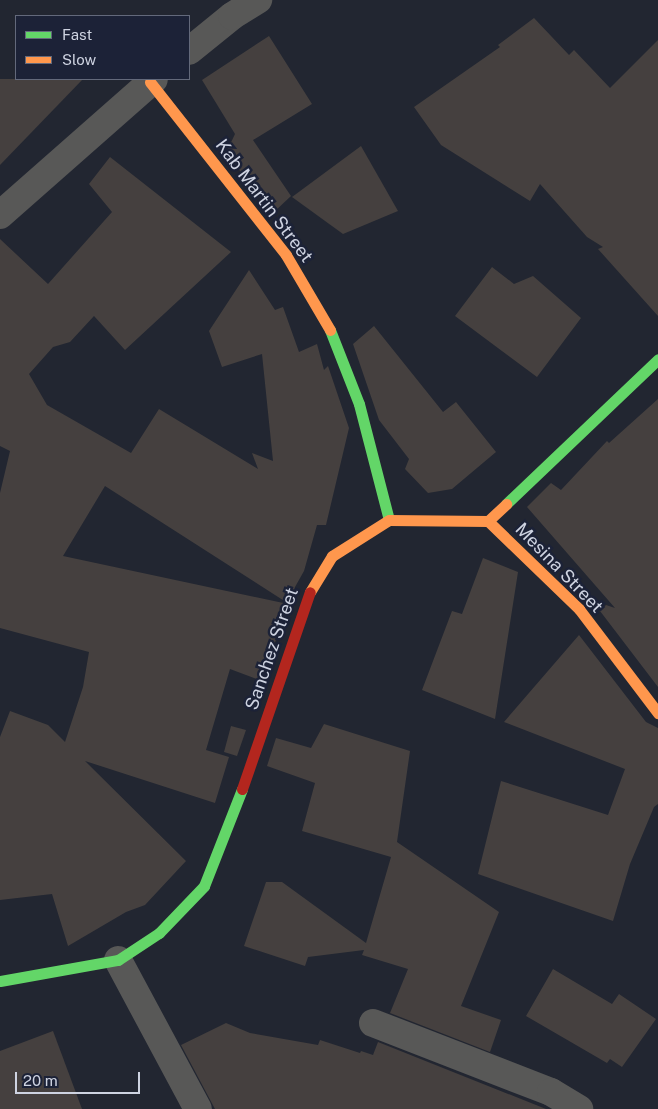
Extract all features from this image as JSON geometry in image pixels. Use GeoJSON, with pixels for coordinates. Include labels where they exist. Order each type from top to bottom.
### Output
{"type":"FeatureCollection","features":[{"type":"Feature","properties":{"kind":"street"},"geometry":{"type":"LineString","coordinates":[[190,50],[232,16],[258,0]]}},
{"type":"Feature","properties":{"kind":"street"},"geometry":{"type":"LineString","coordinates":[[0,215],[152,80]]}},
{"type":"Feature","properties":{"kind":"street","name":"Kab Martin Street"},"geometry":{"type":"LineString","coordinates":[[152,80],[286,255],[334,335],[359,404],[389,520]]}},
{"type":"Feature","properties":{"kind":"street"},"geometry":{"type":"LineString","coordinates":[[389,520],[488,521],[658,359]]}},
{"type":"Feature","properties":{"kind":"street","name":"Sanchez Street"},"geometry":{"type":"LineString","coordinates":[[0,981],[118,960],[159,933],[204,886],[245,781],[308,595],[332,556],[389,520]]}},
{"type":"Feature","properties":{"kind":"street","name":"Mesina Street"},"geometry":{"type":"LineString","coordinates":[[488,521],[579,609],[658,713]]}},
{"type":"Feature","properties":{"kind":"street"},"geometry":{"type":"LineString","coordinates":[[118,960],[198,1109]]}},
{"type":"Feature","properties":{"kind":"street"},"geometry":{"type":"LineString","coordinates":[[373,1023],[550,1092],[579,1109]]}},
{"type":"Feature","properties":{"kind":"building"},"geometry":{"type":"Polygon","coordinates":[[[534,18],[569,55],[574,50],[610,88],[658,40],[658,316],[598,249],[603,247],[587,237],[540,184],[530,201],[441,145],[414,107],[500,47],[498,45],[534,18]]]}},
{"type":"Feature","properties":{"kind":"building"},"geometry":{"type":"Polygon","coordinates":[[[269,36],[312,104],[253,140],[291,196],[273,213],[226,153],[235,134],[202,80],[269,36]]]}},
{"type":"Feature","properties":{"kind":"building"},"geometry":{"type":"Polygon","coordinates":[[[0,79],[82,80],[0,165],[0,79]]]}},
{"type":"Feature","properties":{"kind":"building"},"geometry":{"type":"Polygon","coordinates":[[[361,146],[398,211],[343,234],[292,197],[361,146]]]}},
{"type":"Feature","properties":{"kind":"building"},"geometry":{"type":"Polygon","coordinates":[[[110,157],[231,252],[125,350],[94,316],[70,342],[53,347],[29,374],[47,405],[131,453],[159,409],[258,469],[252,453],[273,461],[262,354],[222,367],[209,331],[249,270],[275,310],[283,307],[299,352],[317,344],[324,370],[328,366],[349,428],[326,525],[317,525],[304,571],[295,587],[289,604],[105,486],[63,556],[288,604],[262,681],[230,669],[206,750],[229,757],[215,803],[85,761],[186,861],[145,905],[126,912],[68,946],[52,894],[0,900],[0,737],[10,711],[48,725],[65,742],[83,687],[89,652],[0,628],[0,493],[10,451],[0,446],[0,239],[48,284],[112,212],[89,184],[110,157]]]}},
{"type":"Feature","properties":{"kind":"building"},"geometry":{"type":"Polygon","coordinates":[[[492,267],[514,284],[533,276],[581,318],[537,377],[455,316],[492,267]]]}},
{"type":"Feature","properties":{"kind":"building"},"geometry":{"type":"Polygon","coordinates":[[[374,326],[443,412],[456,402],[496,452],[452,489],[428,493],[405,469],[409,459],[379,420],[353,344],[374,326]]]}},
{"type":"Feature","properties":{"kind":"building"},"geometry":{"type":"Polygon","coordinates":[[[658,399],[658,687],[600,611],[606,605],[615,608],[527,507],[551,483],[561,490],[607,441],[609,443],[658,399]]]}},
{"type":"Feature","properties":{"kind":"building"},"geometry":{"type":"Polygon","coordinates":[[[483,558],[518,572],[495,719],[422,690],[452,611],[462,614],[483,558]]]}},
{"type":"Feature","properties":{"kind":"building"},"geometry":{"type":"Polygon","coordinates":[[[579,635],[646,722],[658,728],[658,804],[654,807],[630,864],[613,921],[478,874],[501,781],[608,815],[625,769],[504,722],[579,635]]]}},
{"type":"Feature","properties":{"kind":"building"},"geometry":{"type":"Polygon","coordinates":[[[324,724],[410,751],[397,842],[499,912],[461,1006],[501,1020],[490,1052],[390,1013],[408,969],[362,955],[364,950],[308,957],[305,966],[244,946],[266,882],[282,882],[366,943],[391,857],[302,831],[315,783],[267,766],[276,738],[311,748],[324,724]]]}},
{"type":"Feature","properties":{"kind":"building"},"geometry":{"type":"Polygon","coordinates":[[[231,726],[246,730],[237,756],[224,752],[231,726]]]}},
{"type":"Feature","properties":{"kind":"building"},"geometry":{"type":"Polygon","coordinates":[[[553,969],[612,1004],[619,994],[656,1019],[622,1067],[610,1059],[607,1063],[526,1016],[553,969]]]}},
{"type":"Feature","properties":{"kind":"building"},"geometry":{"type":"Polygon","coordinates":[[[226,1023],[250,1033],[318,1045],[320,1040],[360,1053],[361,1051],[373,1055],[378,1042],[546,1109],[215,1109],[181,1045],[226,1023]]]}},
{"type":"Feature","properties":{"kind":"building"},"geometry":{"type":"Polygon","coordinates":[[[53,1031],[82,1109],[0,1109],[0,1051],[53,1031]]]}},
{"type":"Feature","properties":{"kind":"traffic: fast"},"geometry":{"type":"LineString","coordinates":[[330,330],[359,404],[389,520]]}},
{"type":"Feature","properties":{"kind":"traffic: fast"},"geometry":{"type":"LineString","coordinates":[[506,504],[658,359]]}},
{"type":"Feature","properties":{"kind":"traffic: fast"},"geometry":{"type":"LineString","coordinates":[[0,981],[118,960],[159,933],[204,886],[242,789]]}},
{"type":"Feature","properties":{"kind":"traffic: slow"},"geometry":{"type":"LineString","coordinates":[[150,82],[286,255],[330,330]]}},
{"type":"Feature","properties":{"kind":"traffic: slow"},"geometry":{"type":"LineString","coordinates":[[310,592],[332,556],[389,520],[488,521],[506,504]]}},
{"type":"Feature","properties":{"kind":"traffic: slow"},"geometry":{"type":"LineString","coordinates":[[488,521],[579,609],[658,713]]}},
{"type":"Feature","properties":{"kind":"traffic: jam"},"geometry":{"type":"LineString","coordinates":[[242,789],[310,592]]}}]}
